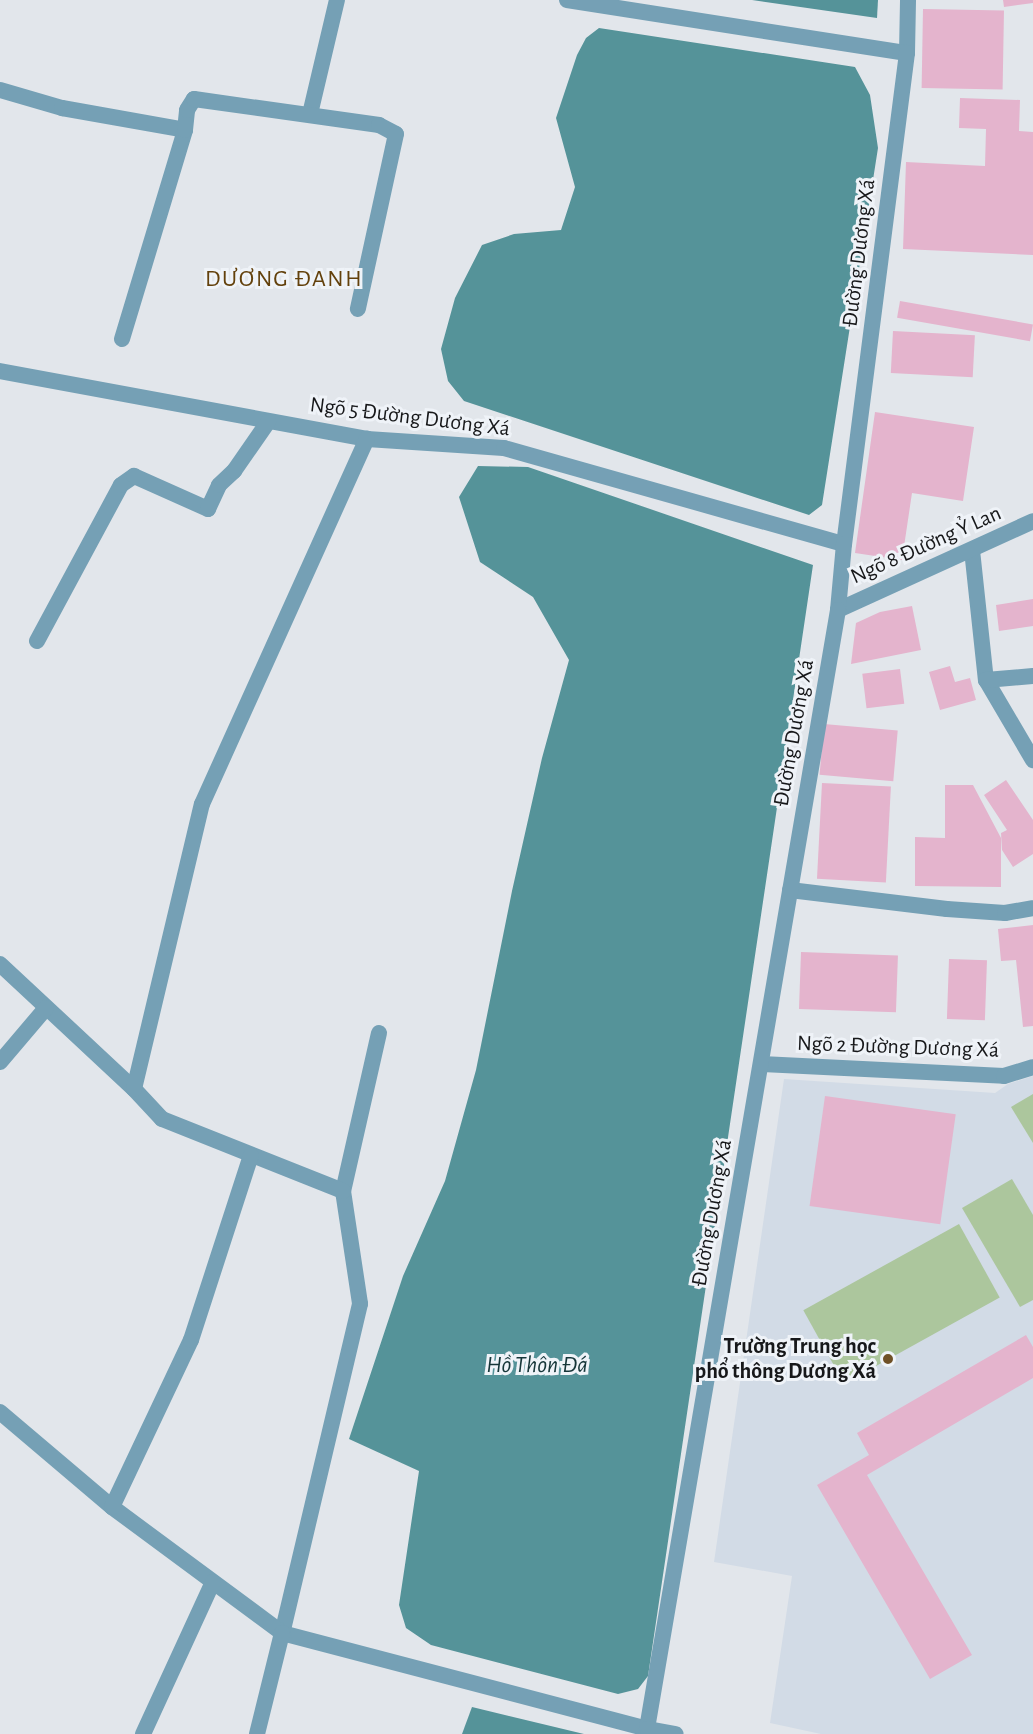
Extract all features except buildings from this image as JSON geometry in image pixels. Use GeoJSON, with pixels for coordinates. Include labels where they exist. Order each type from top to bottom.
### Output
{"type":"FeatureCollection","features":[{"type":"Feature","properties":{"kind":"street"},"geometry":{"type":"LineString","coordinates":[[310,114],[337,0]]}},
{"type":"Feature","properties":{"kind":"street"},"geometry":{"type":"LineString","coordinates":[[567,0],[907,52]]}},
{"type":"Feature","properties":{"kind":"street","name":"Đường Dương Xá"},"geometry":{"type":"LineString","coordinates":[[647,1731],[838,610],[844,544],[907,52],[908,0]]}},
{"type":"Feature","properties":{"kind":"street"},"geometry":{"type":"LineString","coordinates":[[0,90],[62,108],[185,130]]}},
{"type":"Feature","properties":{"kind":"street"},"geometry":{"type":"LineString","coordinates":[[122,339],[185,130],[187,110],[194,99],[380,125],[396,134],[358,309]]}},
{"type":"Feature","properties":{"kind":"street","name":"Ngõ 5 Đường Dương Xá"},"geometry":{"type":"LineString","coordinates":[[0,371],[367,439],[504,448],[844,544]]}},
{"type":"Feature","properties":{"kind":"street"},"geometry":{"type":"LineString","coordinates":[[37,641],[121,485],[134,476],[208,509],[219,485],[234,471],[268,422]]}},
{"type":"Feature","properties":{"kind":"street"},"geometry":{"type":"LineString","coordinates":[[134,1089],[202,804],[367,439]]}},
{"type":"Feature","properties":{"kind":"street","name":"Ngõ 8 Đường Ỷ Lan"},"geometry":{"type":"LineString","coordinates":[[838,610],[1033,521]]}},
{"type":"Feature","properties":{"kind":"street"},"geometry":{"type":"LineString","coordinates":[[972,550],[986,680],[1033,760]]}},
{"type":"Feature","properties":{"kind":"street"},"geometry":{"type":"LineString","coordinates":[[986,680],[1033,676]]}},
{"type":"Feature","properties":{"kind":"street"},"geometry":{"type":"LineString","coordinates":[[790,890],[947,909],[1005,913],[1033,908]]}},
{"type":"Feature","properties":{"kind":"street"},"geometry":{"type":"LineString","coordinates":[[0,964],[134,1089],[162,1119],[343,1191]]}},
{"type":"Feature","properties":{"kind":"street"},"geometry":{"type":"LineString","coordinates":[[0,1062],[46,1008]]}},
{"type":"Feature","properties":{"kind":"street"},"geometry":{"type":"LineString","coordinates":[[257,1734],[360,1304],[343,1191],[379,1033]]}},
{"type":"Feature","properties":{"kind":"street","name":"Ngõ 2 Đường Dương Xá"},"geometry":{"type":"LineString","coordinates":[[760,1064],[1004,1076],[1033,1067]]}},
{"type":"Feature","properties":{"kind":"street"},"geometry":{"type":"LineString","coordinates":[[112,1508],[191,1340],[251,1155]]}},
{"type":"Feature","properties":{"kind":"street"},"geometry":{"type":"LineString","coordinates":[[0,1412],[112,1508],[282,1633],[647,1731],[676,1734]]}},
{"type":"Feature","properties":{"kind":"street"},"geometry":{"type":"LineString","coordinates":[[143,1734],[213,1582]]}},
{"type":"Feature","properties":{"kind":"shaded area","name":"Trường Trung học phổ thông Dương Xá"},"geometry":{"type":"Polygon","coordinates":[[[1033,1076],[1033,1734],[821,1734],[770,1723],[792,1576],[714,1562],[784,1079],[995,1093],[1008,1084],[1033,1076]]]}},
{"type":"Feature","properties":{"kind":"green space"},"geometry":{"type":"Polygon","coordinates":[[[1033,1094],[1033,1143],[1011,1107],[1033,1094]]]}},
{"type":"Feature","properties":{"kind":"green space"},"geometry":{"type":"Polygon","coordinates":[[[1012,1179],[1033,1215],[1033,1300],[1020,1307],[962,1208],[1012,1179]]]}},
{"type":"Feature","properties":{"kind":"green space"},"geometry":{"type":"Polygon","coordinates":[[[959,1224],[1000,1297],[844,1384],[803,1310],[959,1224]]]}},
{"type":"Feature","properties":{"kind":"water"},"geometry":{"type":"Polygon","coordinates":[[[752,0],[878,0],[877,18],[752,0]]]}},
{"type":"Feature","properties":{"kind":"water"},"geometry":{"type":"Polygon","coordinates":[[[599,28],[855,67],[870,95],[878,148],[822,505],[809,515],[464,401],[448,381],[441,349],[455,298],[482,245],[514,234],[561,230],[575,187],[556,118],[577,55],[586,38],[599,28]]]}},
{"type":"Feature","properties":{"kind":"water","name":"Hồ Thôn Đá"},"geometry":{"type":"Polygon","coordinates":[[[478,466],[528,467],[813,565],[648,1676],[638,1689],[618,1694],[431,1645],[406,1628],[399,1605],[419,1471],[349,1439],[403,1276],[445,1181],[476,1070],[512,891],[542,758],[569,660],[533,597],[480,562],[459,497],[478,466]]]}},
{"type":"Feature","properties":{"kind":"water"},"geometry":{"type":"Polygon","coordinates":[[[472,1707],[584,1734],[462,1734],[472,1707]]]}},
{"type":"Feature","properties":{"kind":"place","name":"Trường Trung học phổ thông Dương Xá"},"geometry":{"type":"Point","coordinates":[888,1359]}},
{"type":"Feature","properties":{"kind":"district","name":"DƯƠNG ĐANH"},"geometry":{"type":"Point","coordinates":[284,280]}}]}
